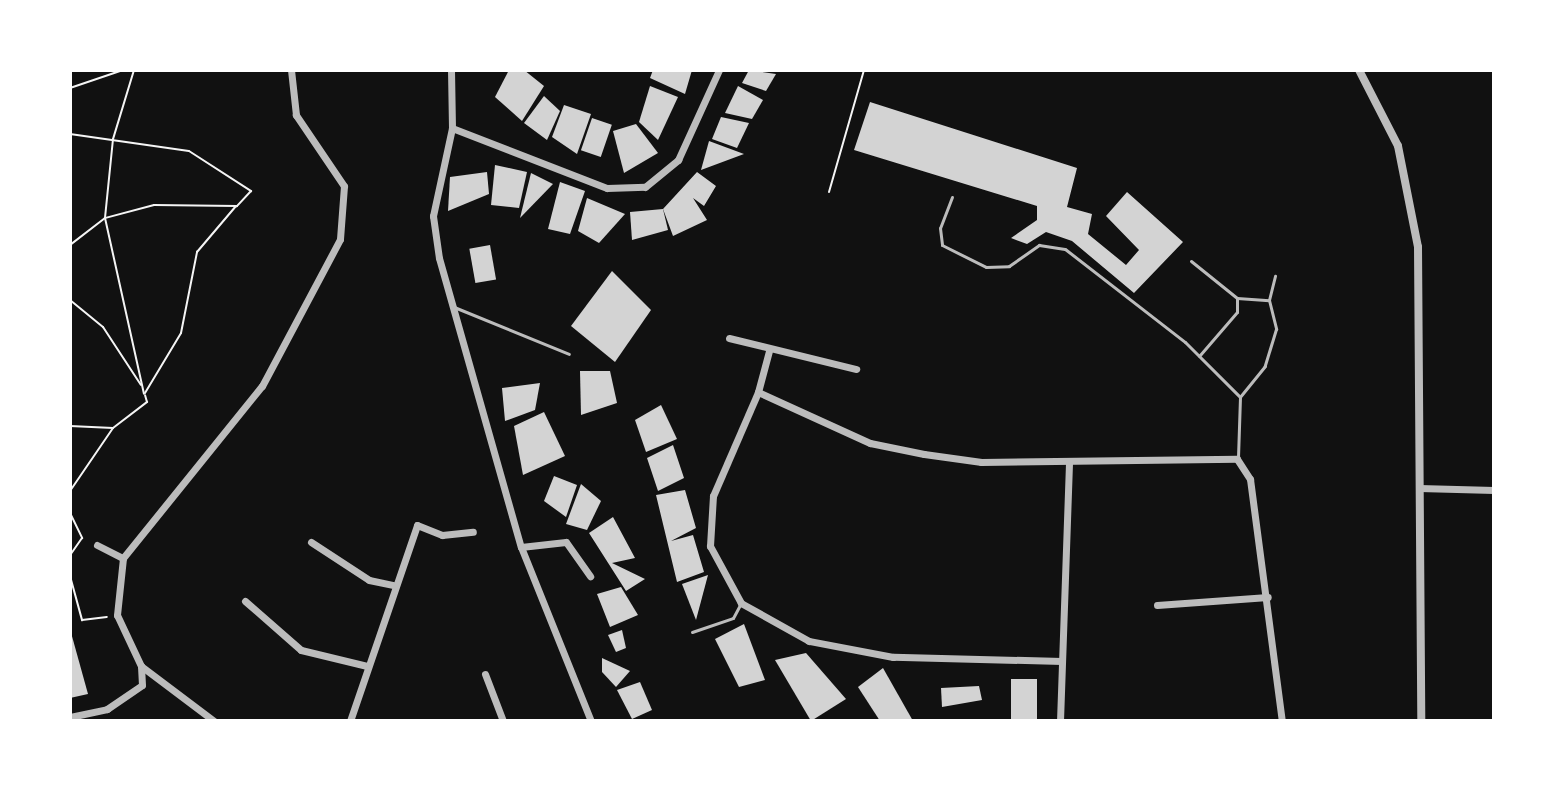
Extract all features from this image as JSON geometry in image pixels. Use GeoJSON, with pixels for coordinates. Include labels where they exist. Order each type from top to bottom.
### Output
{"type":"FeatureCollection","features":[{"type":"Feature","properties":{"kind":"street"},"geometry":{"type":"LineString","coordinates":[[70,717],[107,709],[142,685],[141,666],[117,615],[123,558],[262,386],[340,239],[344,186],[296,115],[291,70]]}},
{"type":"Feature","properties":{"kind":"street"},"geometry":{"type":"LineString","coordinates":[[451,70],[452,128],[433,216],[450,306],[521,547],[591,721]]}},
{"type":"Feature","properties":{"kind":"street"},"geometry":{"type":"LineString","coordinates":[[452,128],[607,188],[645,187],[678,160],[719,70]]}},
{"type":"Feature","properties":{"kind":"street"},"geometry":{"type":"LineString","coordinates":[[1359,70],[1398,146],[1413,209],[1421,721]]}},
{"type":"Feature","properties":{"kind":"street"},"geometry":{"type":"LineString","coordinates":[[729,338],[769,351],[856,369]]}},
{"type":"Feature","properties":{"kind":"street"},"geometry":{"type":"LineString","coordinates":[[769,351],[758,392],[713,496],[710,546],[741,603],[809,641],[893,657],[1062,661]]}},
{"type":"Feature","properties":{"kind":"street"},"geometry":{"type":"LineString","coordinates":[[758,392],[870,443],[981,462],[1237,459],[1250,479],[1282,721]]}},
{"type":"Feature","properties":{"kind":"street"},"geometry":{"type":"LineString","coordinates":[[1060,721],[1069,462]]}},
{"type":"Feature","properties":{"kind":"street"},"geometry":{"type":"LineString","coordinates":[[1419,488],[1494,490]]}},
{"type":"Feature","properties":{"kind":"street"},"geometry":{"type":"LineString","coordinates":[[350,721],[393,585],[417,525],[442,535],[473,532]]}},
{"type":"Feature","properties":{"kind":"street"},"geometry":{"type":"LineString","coordinates":[[311,542],[369,580],[393,585]]}},
{"type":"Feature","properties":{"kind":"street"},"geometry":{"type":"LineString","coordinates":[[521,547],[566,542],[590,576]]}},
{"type":"Feature","properties":{"kind":"street"},"geometry":{"type":"LineString","coordinates":[[97,545],[123,558]]}},
{"type":"Feature","properties":{"kind":"street"},"geometry":{"type":"LineString","coordinates":[[1157,605],[1268,597]]}},
{"type":"Feature","properties":{"kind":"street"},"geometry":{"type":"LineString","coordinates":[[245,601],[301,650],[367,666]]}},
{"type":"Feature","properties":{"kind":"street"},"geometry":{"type":"LineString","coordinates":[[141,666],[214,721]]}},
{"type":"Feature","properties":{"kind":"street"},"geometry":{"type":"LineString","coordinates":[[485,674],[503,721]]}},
{"type":"Feature","properties":{"kind":"lane"},"geometry":{"type":"LineString","coordinates":[[952,197],[940,228],[942,245],[986,267],[1009,266],[1039,245],[1065,249],[1199,356],[1240,397]]}},
{"type":"Feature","properties":{"kind":"lane"},"geometry":{"type":"LineString","coordinates":[[1191,261],[1237,298],[1269,300]]}},
{"type":"Feature","properties":{"kind":"lane"},"geometry":{"type":"LineString","coordinates":[[1237,459],[1240,397],[1265,366],[1276,329],[1269,300],[1275,276]]}},
{"type":"Feature","properties":{"kind":"lane"},"geometry":{"type":"LineString","coordinates":[[1199,356],[1237,312],[1237,298]]}},
{"type":"Feature","properties":{"kind":"lane"},"geometry":{"type":"LineString","coordinates":[[450,306],[569,354]]}},
{"type":"Feature","properties":{"kind":"lane"},"geometry":{"type":"LineString","coordinates":[[692,632],[733,618],[741,603]]}},
{"type":"Feature","properties":{"kind":"path"},"geometry":{"type":"LineString","coordinates":[[70,88],[123,70]]}},
{"type":"Feature","properties":{"kind":"path"},"geometry":{"type":"LineString","coordinates":[[70,491],[113,428],[147,402],[105,218],[113,139],[134,70]]}},
{"type":"Feature","properties":{"kind":"path"},"geometry":{"type":"LineString","coordinates":[[829,192],[864,70]]}},
{"type":"Feature","properties":{"kind":"path"},"geometry":{"type":"LineString","coordinates":[[70,134],[189,151],[251,191],[197,252],[181,333],[144,394]]}},
{"type":"Feature","properties":{"kind":"path"},"geometry":{"type":"LineString","coordinates":[[70,245],[105,218],[154,205],[237,206]]}},
{"type":"Feature","properties":{"kind":"path"},"geometry":{"type":"LineString","coordinates":[[70,300],[103,327],[144,394]]}},
{"type":"Feature","properties":{"kind":"path"},"geometry":{"type":"LineString","coordinates":[[70,426],[113,428]]}},
{"type":"Feature","properties":{"kind":"path"},"geometry":{"type":"LineString","coordinates":[[70,513],[82,538],[70,555]]}},
{"type":"Feature","properties":{"kind":"path"},"geometry":{"type":"LineString","coordinates":[[70,576],[82,620],[117,615]]}},
{"type":"Feature","properties":{"kind":"building"},"geometry":{"type":"Polygon","coordinates":[[[509,70],[524,70],[544,86],[522,121],[495,97],[509,70]]]}},
{"type":"Feature","properties":{"kind":"building"},"geometry":{"type":"Polygon","coordinates":[[[653,70],[692,70],[685,94],[650,78],[653,70]]]}},
{"type":"Feature","properties":{"kind":"building"},"geometry":{"type":"Polygon","coordinates":[[[749,70],[776,74],[766,91],[742,83],[749,70]]]}},
{"type":"Feature","properties":{"kind":"building"},"geometry":{"type":"Polygon","coordinates":[[[650,86],[678,97],[658,140],[639,122],[650,86]]]}},
{"type":"Feature","properties":{"kind":"building"},"geometry":{"type":"Polygon","coordinates":[[[738,86],[763,100],[752,119],[725,113],[738,86]]]}},
{"type":"Feature","properties":{"kind":"building"},"geometry":{"type":"Polygon","coordinates":[[[544,96],[560,111],[547,140],[524,123],[544,96]]]}},
{"type":"Feature","properties":{"kind":"building"},"geometry":{"type":"Polygon","coordinates":[[[870,102],[1077,168],[1067,207],[1092,214],[1088,234],[1126,265],[1139,250],[1106,216],[1127,192],[1183,242],[1134,293],[1072,241],[1046,232],[1027,244],[1011,238],[1037,220],[1037,206],[854,150],[870,102]]]}},
{"type":"Feature","properties":{"kind":"building"},"geometry":{"type":"Polygon","coordinates":[[[564,105],[591,114],[577,154],[552,137],[564,105]]]}},
{"type":"Feature","properties":{"kind":"building"},"geometry":{"type":"Polygon","coordinates":[[[721,117],[749,123],[737,148],[712,139],[721,117]]]}},
{"type":"Feature","properties":{"kind":"building"},"geometry":{"type":"Polygon","coordinates":[[[592,118],[612,125],[601,157],[581,150],[592,118]]]}},
{"type":"Feature","properties":{"kind":"building"},"geometry":{"type":"Polygon","coordinates":[[[636,124],[658,153],[624,173],[613,131],[636,124]]]}},
{"type":"Feature","properties":{"kind":"building"},"geometry":{"type":"Polygon","coordinates":[[[709,141],[744,154],[701,170],[709,141]]]}},
{"type":"Feature","properties":{"kind":"building"},"geometry":{"type":"Polygon","coordinates":[[[495,165],[527,172],[519,208],[491,205],[495,165]]]}},
{"type":"Feature","properties":{"kind":"building"},"geometry":{"type":"Polygon","coordinates":[[[487,172],[489,194],[448,211],[450,177],[487,172]]]}},
{"type":"Feature","properties":{"kind":"building"},"geometry":{"type":"Polygon","coordinates":[[[697,172],[716,186],[704,206],[693,198],[707,220],[673,236],[663,209],[697,172]]]}},
{"type":"Feature","properties":{"kind":"building"},"geometry":{"type":"Polygon","coordinates":[[[531,173],[553,184],[520,218],[531,173]]]}},
{"type":"Feature","properties":{"kind":"building"},"geometry":{"type":"Polygon","coordinates":[[[560,182],[585,191],[570,234],[548,229],[560,182]]]}},
{"type":"Feature","properties":{"kind":"building"},"geometry":{"type":"Polygon","coordinates":[[[587,198],[625,214],[599,243],[578,231],[587,198]]]}},
{"type":"Feature","properties":{"kind":"building"},"geometry":{"type":"Polygon","coordinates":[[[663,209],[668,230],[632,240],[630,212],[663,209]]]}},
{"type":"Feature","properties":{"kind":"building"},"geometry":{"type":"Polygon","coordinates":[[[490,245],[496,279],[475,283],[469,249],[490,245]]]}},
{"type":"Feature","properties":{"kind":"building"},"geometry":{"type":"Polygon","coordinates":[[[612,271],[651,310],[615,362],[571,326],[612,271]]]}},
{"type":"Feature","properties":{"kind":"building"},"geometry":{"type":"Polygon","coordinates":[[[580,371],[610,371],[617,403],[581,415],[580,371]]]}},
{"type":"Feature","properties":{"kind":"building"},"geometry":{"type":"Polygon","coordinates":[[[540,383],[535,410],[505,421],[502,388],[540,383]]]}},
{"type":"Feature","properties":{"kind":"building"},"geometry":{"type":"Polygon","coordinates":[[[661,405],[677,439],[646,452],[635,420],[661,405]]]}},
{"type":"Feature","properties":{"kind":"building"},"geometry":{"type":"Polygon","coordinates":[[[544,412],[565,456],[523,475],[514,426],[544,412]]]}},
{"type":"Feature","properties":{"kind":"building"},"geometry":{"type":"Polygon","coordinates":[[[673,445],[684,478],[658,491],[647,458],[673,445]]]}},
{"type":"Feature","properties":{"kind":"building"},"geometry":{"type":"Polygon","coordinates":[[[554,476],[577,485],[566,517],[544,501],[554,476]]]}},
{"type":"Feature","properties":{"kind":"building"},"geometry":{"type":"Polygon","coordinates":[[[581,484],[601,501],[587,530],[566,524],[581,484]]]}},
{"type":"Feature","properties":{"kind":"building"},"geometry":{"type":"Polygon","coordinates":[[[685,490],[696,528],[671,541],[693,535],[704,572],[677,582],[656,495],[685,490]]]}},
{"type":"Feature","properties":{"kind":"building"},"geometry":{"type":"Polygon","coordinates":[[[613,517],[635,558],[612,563],[645,579],[626,591],[589,533],[613,517]]]}},
{"type":"Feature","properties":{"kind":"building"},"geometry":{"type":"Polygon","coordinates":[[[708,575],[696,620],[682,584],[708,575]]]}},
{"type":"Feature","properties":{"kind":"building"},"geometry":{"type":"Polygon","coordinates":[[[621,587],[638,615],[610,627],[597,594],[621,587]]]}},
{"type":"Feature","properties":{"kind":"building"},"geometry":{"type":"Polygon","coordinates":[[[744,624],[765,680],[739,687],[715,639],[744,624]]]}},
{"type":"Feature","properties":{"kind":"building"},"geometry":{"type":"Polygon","coordinates":[[[70,629],[88,694],[70,698],[70,629]]]}},
{"type":"Feature","properties":{"kind":"building"},"geometry":{"type":"Polygon","coordinates":[[[622,630],[626,648],[616,652],[608,635],[622,630]]]}},
{"type":"Feature","properties":{"kind":"building"},"geometry":{"type":"Polygon","coordinates":[[[806,653],[846,699],[811,721],[775,660],[806,653]]]}},
{"type":"Feature","properties":{"kind":"building"},"geometry":{"type":"Polygon","coordinates":[[[602,658],[630,671],[616,687],[602,672],[602,658]]]}},
{"type":"Feature","properties":{"kind":"building"},"geometry":{"type":"Polygon","coordinates":[[[883,668],[913,721],[880,721],[858,687],[883,668]]]}},
{"type":"Feature","properties":{"kind":"building"},"geometry":{"type":"Polygon","coordinates":[[[1011,679],[1037,679],[1037,721],[1011,721],[1011,679]]]}},
{"type":"Feature","properties":{"kind":"building"},"geometry":{"type":"Polygon","coordinates":[[[640,682],[652,710],[632,719],[617,690],[640,682]]]}},
{"type":"Feature","properties":{"kind":"building"},"geometry":{"type":"Polygon","coordinates":[[[979,686],[982,700],[942,707],[941,688],[979,686]]]}}]}
